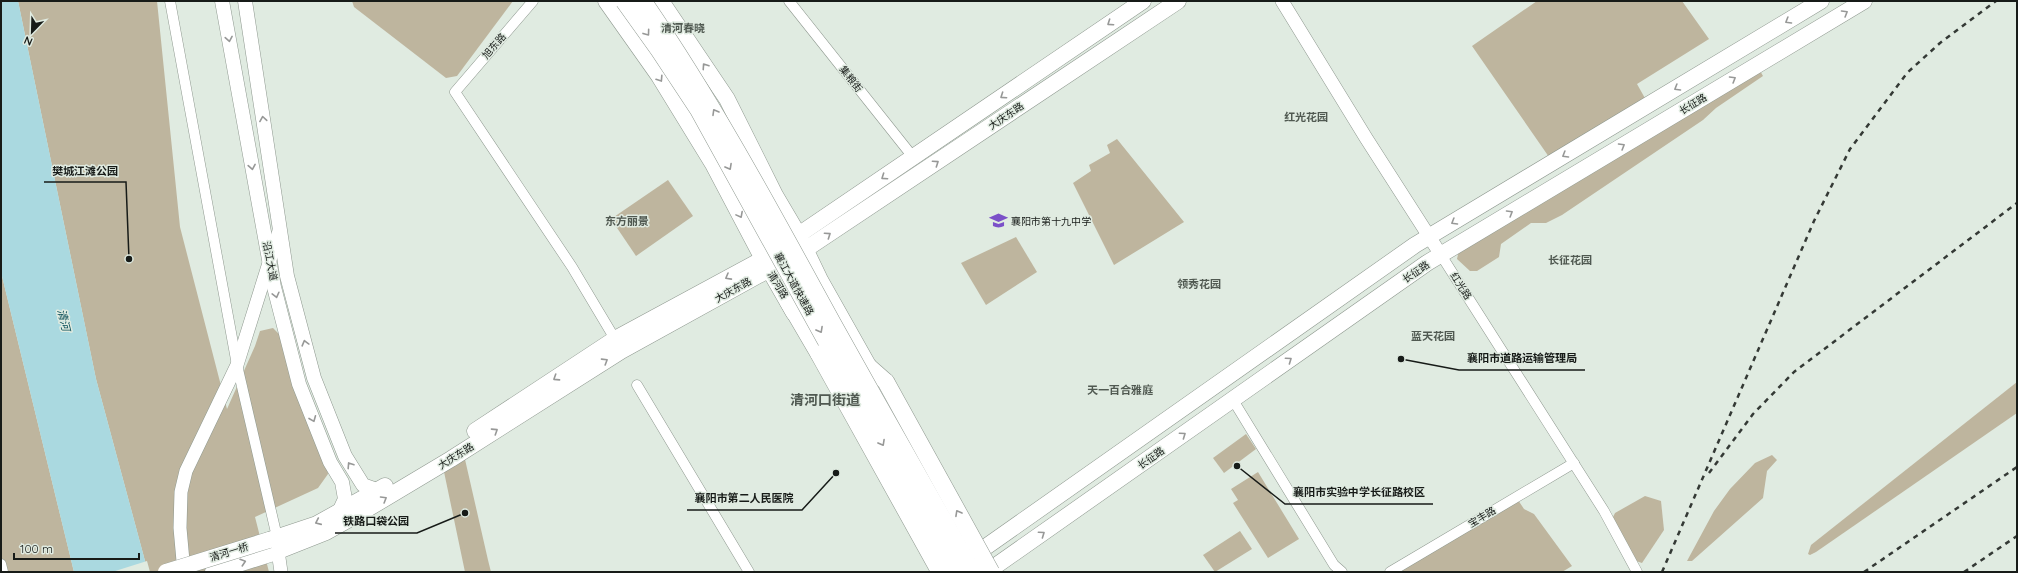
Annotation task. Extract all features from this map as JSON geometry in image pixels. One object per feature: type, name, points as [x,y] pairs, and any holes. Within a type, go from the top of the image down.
[{"type":"highway","name":"襄江大道快速路","points":[[624,1],[698,109],[926,522],[956,572]]},
{"type":"highway","name":"襄江大道快速路","points":[[643,1],[709,101],[751,173],[833,324],[972,565]]},
{"type":"highway","points":[[788,301],[940,572]]},
{"type":"highway","points":[[869,367],[886,382],[991,572]]},
{"type":"main road","name":"沿江大道","points":[[222,1],[270,262],[298,384],[330,462],[342,482],[345,499],[339,512]]},
{"type":"main road","name":"沿江大道","points":[[245,1],[287,276],[314,378],[345,456],[363,485],[377,490]]},
{"type":"main road","name":"清河路","points":[[606,1],[659,76],[713,164],[766,264],[788,301],[830,384],[945,572]]},
{"type":"main road","points":[[661,1],[727,99],[775,195],[798,234],[820,280],[869,367],[949,525],[972,565],[980,572]]},
{"type":"main road","name":"大庆东路","points":[[274,545],[326,532],[451,459],[621,351],[753,279],[766,264],[798,234],[1143,1]]},
{"type":"main road","name":"大庆东路","points":[[274,545],[339,512],[449,448],[616,339],[766,264],[806,250],[1178,1]]},
{"type":"main road","points":[[950,572],[972,565],[991,543],[1429,237],[1822,1]]},
{"type":"main road","name":"长征路","points":[[987,572],[1441,255],[1864,1]]},
{"type":"main road","points":[[694,134],[708,141],[723,139],[731,126],[733,112]]},
{"type":"main road","points":[[949,525],[964,537],[975,542],[991,543]]},
{"type":"main road","name":"清河一桥","points":[[166,572],[274,545]]},
{"type":"main road","name":"清河一桥","points":[[214,572],[274,545]]},
{"type":"main road","points":[[929,572],[930,546]]},
{"type":"main road","points":[[1009,572],[1011,564],[1020,550]]},
{"type":"street","points":[[170,1],[237,364],[274,545],[281,572]]},
{"type":"street","name":"旭东路","points":[[533,1],[455,92],[572,267],[616,339]]},
{"type":"street","name":"集粮街","points":[[789,1],[913,157]]},
{"type":"street","name":"红光路","points":[[1282,1],[1366,138],[1604,510],[1637,572]]},
{"type":"street","points":[[184,572],[180,528],[181,492],[186,471],[237,364],[279,231]]},
{"type":"street","points":[[637,385],[749,572]]},
{"type":"street","points":[[1232,400],[1336,570]]},
{"type":"street","name":"宝丰路","points":[[1390,572],[1574,463]]},
{"type":"street","points":[[1,564],[2,572]]},
{"type":"shaded area","points":[[18,1],[157,1],[180,227],[227,409],[255,346],[260,331],[273,328],[285,340],[326,457],[328,474],[318,488],[255,517],[269,572],[148,572],[96,379]]},
{"type":"shaded area","points":[[352,1],[513,1],[457,76],[446,78],[354,7]]},
{"type":"shaded area","points":[[1537,1],[1682,1],[1709,39],[1637,84],[1646,100],[1549,157],[1472,46]]},
{"type":"shaded area","points":[[1759,69],[1763,76],[1716,108],[1703,120],[1562,215],[1546,223],[1531,223],[1501,244],[1499,257],[1477,271],[1470,271],[1457,259],[1459,250]]},
{"type":"shaded area","points":[[1117,139],[1184,222],[1114,265],[1073,183],[1091,171],[1089,165],[1110,153],[1107,145]]},
{"type":"shaded area","points":[[668,180],[693,216],[636,256],[611,219]]},
{"type":"shaded area","points":[[1016,237],[1037,272],[986,305],[961,263]]},
{"type":"shaded area","points":[[1,272],[74,572],[1,572]]},
{"type":"shaded area","points":[[2017,382],[2017,413],[1816,552],[1810,555],[1808,554],[1811,545]]},
{"type":"shaded area","points":[[1246,434],[1256,449],[1224,473],[1213,458]]},
{"type":"shaded area","points":[[464,455],[491,572],[465,572],[443,467]]},
{"type":"shaded area","points":[[1772,455],[1777,460],[1767,471],[1763,498],[1692,561],[1687,561],[1714,511],[1730,489],[1755,463]]},
{"type":"shaded area","points":[[1258,472],[1299,539],[1268,558],[1233,503],[1238,500],[1231,489]]},
{"type":"shaded area","points":[[1645,496],[1661,501],[1664,530],[1642,563],[1636,561],[1612,519],[1615,513]]},
{"type":"shaded area","points":[[1516,497],[1524,509],[1534,514],[1572,566],[1562,572],[1398,572]]},
{"type":"shaded area","points":[[1240,531],[1252,549],[1215,572],[1203,555]]},
{"type":"water","name":"清河","points":[[1,1],[18,1],[96,379],[148,572],[74,572],[1,272]]},
{"type":"pier","points":[[147,561],[150,572],[112,572]]},
{"type":"railway","points":[[1662,572],[1814,221],[1850,149],[1907,73],[1940,43],[1996,1]]},
{"type":"railway","points":[[1709,473],[1753,414],[1794,372],[2017,203]]},
{"type":"railway","points":[[1864,572],[2017,467]]},
{"type":"railway","points":[[1964,572],[2017,536]]},
{"type":"place","name":"襄阳市第十九中学","points":[[998,221]]},
{"type":"place","name":"樊城江滩公园","points":[[129,259]]},
{"type":"place","name":"襄阳市道路运输管理局","points":[[1401,359]]},
{"type":"place","name":"襄阳市实验中学长征路校区","points":[[1237,466]]},
{"type":"place","name":"襄阳市第二人民医院","points":[[836,473]]},
{"type":"place","name":"铁路口袋公园","points":[[465,513]]},
{"type":"district","name":"清河春晓","points":[[683,28]]},
{"type":"district","name":"红光花园","points":[[1306,117]]},
{"type":"district","name":"东方丽景","points":[[627,221]]},
{"type":"district","name":"长征花园","points":[[1570,260]]},
{"type":"district","name":"领秀花园","points":[[1199,284]]},
{"type":"district","name":"蓝天花园","points":[[1433,336]]},
{"type":"district","name":"天一百合雅庭","points":[[1120,390]]},
{"type":"district","name":"清河口街道","points":[[825,400]]}]
